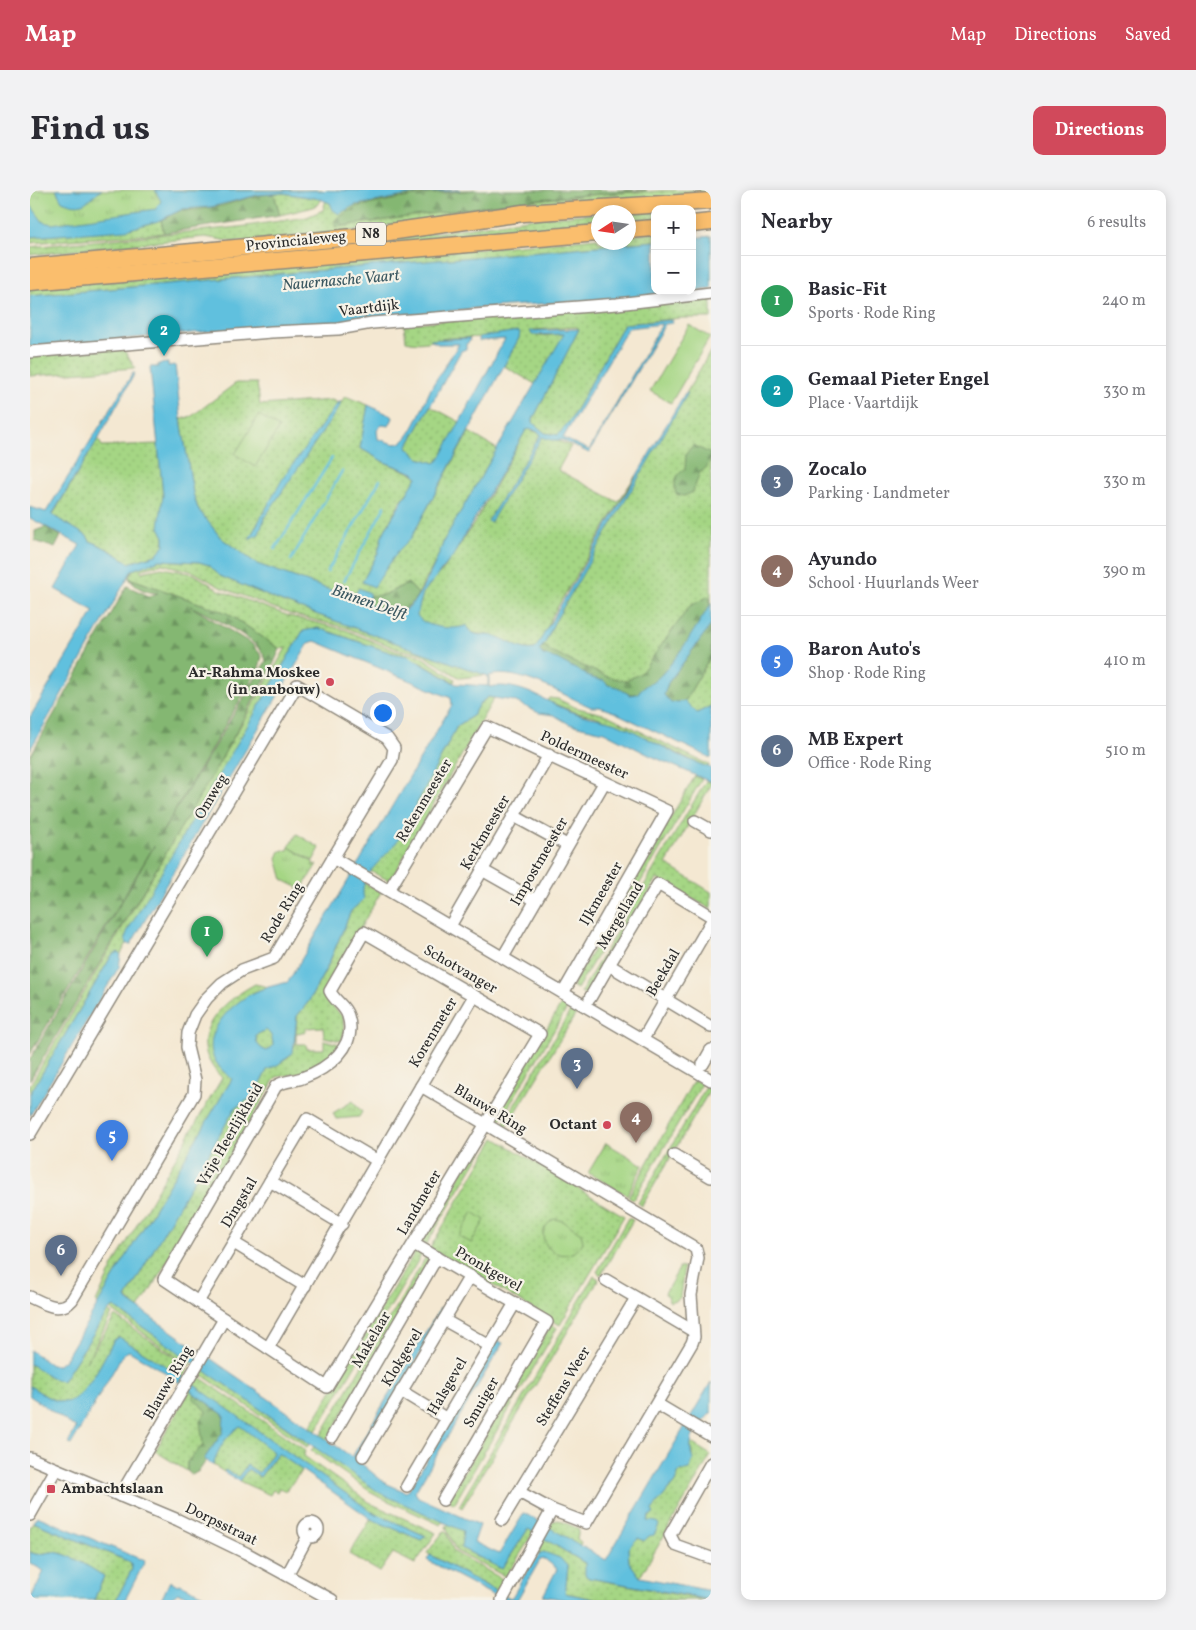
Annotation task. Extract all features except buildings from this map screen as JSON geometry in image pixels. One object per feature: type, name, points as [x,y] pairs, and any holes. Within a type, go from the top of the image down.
[{"type":"highway","name":"Provincialeweg","points":[[30,267],[354,237],[523,213],[711,201]]},
{"type":"highway","points":[[696,224],[711,222]]},
{"type":"highway","points":[[636,229],[651,228]]},
{"type":"highway","name":"Provincialeweg","points":[[30,282],[591,233]]},
{"type":"street","name":"Vaartdijk","points":[[30,352],[271,332],[338,329],[372,323],[617,304],[711,293]]},
{"type":"street","name":"Omweg","points":[[30,1134],[298,685],[387,738],[394,748],[392,760],[333,858]]},
{"type":"street","name":"Poldermeester","points":[[487,727],[604,783],[668,811]]},
{"type":"street","name":"Rekenmeester","points":[[389,890],[487,727]]},
{"type":"street","name":"Kerkmeester","points":[[450,926],[548,755]]},
{"type":"street","name":"Impostmeester","points":[[503,957],[604,783]]},
{"type":"street","name":"IJkmeester","points":[[563,993],[668,811]]},
{"type":"street","points":[[514,816],[567,845]]},
{"type":"street","points":[[695,820],[711,830]]},
{"type":"street","points":[[333,858],[711,1080]]},
{"type":"street","name":"Rode Ring","points":[[30,1297],[58,1308],[65,1306],[72,1300],[194,1094],[195,1080],[187,1047],[188,1033],[195,1015],[207,998],[222,984],[249,967],[274,958],[333,858]]},
{"type":"street","points":[[482,870],[535,900]]},
{"type":"street","name":"Mergelland","points":[[590,998],[658,884],[711,916]]},
{"type":"street","name":"Beekdal","points":[[643,1039],[711,922]]},
{"type":"street","name":"Schotvanger","points":[[364,932],[540,1034]]},
{"type":"street","name":"Vrije Heerlijkheid","points":[[198,1302],[164,1279],[276,1086],[304,1078],[320,1069],[336,1057],[347,1044],[351,1031],[347,1013],[330,991],[364,932]]},
{"type":"street","name":"Mergelland","points":[[609,965],[711,1027]]},
{"type":"street","name":"Korenmeter","points":[[421,1086],[474,996]]},
{"type":"street","name":"Landmeter","points":[[268,1348],[327,1387],[540,1034]]},
{"type":"street","points":[[703,1064],[711,1050]]},
{"type":"street","points":[[198,1302],[268,1348],[421,1086]]},
{"type":"street","name":"Blauwe Ring","points":[[421,1086],[696,1249],[698,1265],[692,1285],[690,1308],[693,1331],[692,1343],[586,1523],[549,1515]]},
{"type":"street","name":"Dingstal","points":[[198,1302],[307,1119],[378,1161]]},
{"type":"street","points":[[674,1155],[710,1173]]},
{"type":"street","points":[[270,1181],[342,1224]]},
{"type":"street","points":[[234,1242],[305,1286]]},
{"type":"street","name":"Pronkgevel","points":[[414,1244],[547,1322]]},
{"type":"street","name":"Makelaar","points":[[332,1437],[437,1257]]},
{"type":"street","name":"Klokgevel","points":[[363,1456],[470,1276]]},
{"type":"street","points":[[606,1280],[693,1331]]},
{"type":"street","name":"Steffens Weer","points":[[502,1520],[636,1298]]},
{"type":"street","name":"Halsgevel","points":[[407,1486],[515,1303]]},
{"type":"street","name":"Blauwe Ring","points":[[120,1496],[224,1319]]},
{"type":"street","points":[[444,1320],[490,1346]]},
{"type":"street","name":"Smuiger","points":[[443,1500],[547,1322]]},
{"type":"street","points":[[401,1391],[447,1419]]},
{"type":"street","points":[[657,1404],[707,1433]]},
{"type":"street","name":"Dorpsstraat","points":[[30,1458],[178,1520],[332,1600]]},
{"type":"street","points":[[711,1463],[670,1535],[675,1545],[711,1558]]},
{"type":"street","points":[[30,1515],[56,1469]]},
{"type":"street","points":[[502,1600],[549,1515],[520,1492]]},
{"type":"street","points":[[287,1575],[308,1536]]},
{"type":"green space","points":[[30,190],[322,190],[258,195],[222,206],[196,210],[180,209],[111,229],[30,236]]},
{"type":"green space","points":[[475,190],[414,196],[355,207],[337,227],[523,201],[664,191],[711,190],[711,195],[524,205],[339,233],[235,242],[205,237],[30,255],[30,247],[239,227],[307,217],[323,210],[326,200],[331,205],[355,205],[414,194]]},
{"type":"green space","points":[[475,190],[647,190],[538,199],[335,227],[335,220],[355,207],[414,196]]},
{"type":"green space","points":[[283,193],[320,199],[319,204],[280,215],[274,194]]},
{"type":"green space","points":[[274,194],[280,215],[164,233],[161,220],[183,209],[211,207],[258,195]]},
{"type":"green space","points":[[651,209],[651,222],[636,223],[636,210]]},
{"type":"green space","points":[[591,214],[591,228],[286,254],[286,249],[418,235],[534,218]]},
{"type":"green space","points":[[161,220],[164,233],[30,243],[30,237],[117,230]]},
{"type":"green space","points":[[651,233],[651,241],[636,243],[636,234]]},
{"type":"green space","points":[[591,239],[591,247],[30,296],[30,287],[243,272],[271,267]]},
{"type":"green space","points":[[711,297],[711,318],[681,318],[624,324],[571,419],[558,435],[545,433],[533,423],[533,419],[579,329],[576,327],[534,330],[538,336],[565,334],[535,384],[504,366],[519,338],[515,331],[507,334],[449,338],[418,343],[406,341],[404,324]]},
{"type":"green space","points":[[689,325],[710,337],[671,403],[650,391]]},
{"type":"green space","points":[[123,348],[135,368],[30,376],[30,356]]},
{"type":"green space","points":[[711,350],[711,604],[637,694],[630,695],[539,650],[545,643],[554,623]]},
{"type":"green space","points":[[236,383],[257,383],[260,405],[332,400],[340,404],[345,396],[368,405],[360,448],[384,462],[416,475],[416,481],[400,502],[382,536],[378,553],[362,582],[373,586],[398,551],[411,538],[469,432],[497,449],[444,540],[439,555],[418,594],[408,583],[384,595],[369,596],[370,593],[354,596],[348,600],[336,592],[257,564],[221,538],[198,509],[193,493],[181,419],[192,416]]},
{"type":"green space","points":[[430,406],[460,422],[439,460],[435,463],[419,458],[407,447]]},
{"type":"green space","points":[[259,415],[279,428],[255,467],[235,454]]},
{"type":"green space","points":[[529,429],[571,446],[558,470],[618,502],[636,475],[551,618],[544,637],[535,649],[524,649],[490,635],[470,632],[467,626],[447,629],[432,626],[420,620],[416,615],[423,593],[434,577],[443,570],[475,522],[526,430]]},
{"type":"green space","points":[[98,439],[102,446],[158,444],[163,495],[160,527],[164,537],[164,545],[156,555],[129,563],[90,541],[87,536],[52,516]]},
{"type":"green space","points":[[693,445],[711,454],[710,459],[706,467],[700,472],[693,492],[684,496],[676,494],[676,479],[679,473],[685,469],[686,454]]},
{"type":"green space","points":[[45,527],[61,536],[55,548],[35,541],[35,531]]},
{"type":"green space","points":[[160,560],[199,562],[209,565],[220,576],[280,601],[486,675],[460,678],[420,653],[397,649],[347,628],[290,614],[220,587],[194,572],[162,564],[140,570],[141,572],[162,568],[194,574],[219,590],[289,616],[346,630],[396,651],[419,655],[455,679],[454,682],[408,656],[392,653],[318,628],[303,631],[125,938],[127,943],[121,954],[112,955],[30,1094],[30,1085],[286,648],[280,649],[227,613],[129,578],[132,570]]},
{"type":"green space","points":[[129,578],[227,613],[280,649],[213,774],[30,1080],[30,1059],[154,846],[30,1054],[30,756],[127,586],[149,596],[158,593],[142,589],[131,582]],"holes":[[[190,606],[234,629],[255,645],[263,653],[266,661],[160,836],[259,668],[262,656],[252,644]]]},
{"type":"green space","points":[[408,583],[418,594],[414,601],[403,610],[390,613],[383,612],[370,605],[369,596],[384,595]]},
{"type":"green space","points":[[709,596],[711,605],[682,650],[658,678],[637,694],[629,694],[608,685],[604,681],[592,678],[539,652],[540,648],[545,646],[553,653],[606,676],[625,681],[641,673],[690,606]]},
{"type":"green space","points":[[711,625],[711,656],[685,701],[671,703],[664,695],[668,683]]},
{"type":"green space","points":[[711,656],[711,706],[697,713],[685,701]]},
{"type":"green space","points":[[488,697],[494,698],[390,881],[370,871],[399,838],[457,726],[474,715],[476,707]]},
{"type":"green space","points":[[549,698],[558,699],[574,707],[607,715],[709,765],[708,767],[704,766],[621,726],[594,716],[577,713],[547,701]]},
{"type":"green space","points":[[695,776],[702,779],[577,989],[572,986]]},
{"type":"green space","points":[[706,781],[711,782],[711,785],[666,864],[711,892],[711,909],[657,879],[588,996],[581,992]]},
{"type":"green space","points":[[297,834],[320,848],[313,861],[289,847]]},
{"type":"green space","points":[[289,847],[314,863],[312,866],[317,864],[298,895],[296,894],[299,888],[283,880],[277,858],[280,851],[288,850]]},
{"type":"green space","points":[[364,883],[381,892],[322,995],[343,1017],[344,1032],[341,1041],[324,1037],[323,1027],[306,1028],[306,1032],[296,1033],[296,1044],[306,1044],[307,1049],[324,1049],[324,1040],[339,1044],[334,1052],[320,1064],[303,1072],[276,1077],[139,1309],[126,1298],[235,1108],[254,1096],[267,1070],[288,1057],[295,1045],[297,1016],[309,1001],[328,966],[351,911],[363,899],[362,886]]},
{"type":"green space","points":[[255,984],[269,987],[254,992],[223,1071],[232,1079],[98,1304],[96,1302],[113,1266],[222,1078],[211,1064],[205,1050],[205,1037],[210,1024],[228,1002]]},
{"type":"green space","points":[[562,1003],[568,1007],[499,1123],[493,1119]]},
{"type":"green space","points":[[572,1008],[577,1012],[507,1127],[503,1124]]},
{"type":"green space","points":[[266,1029],[273,1043],[273,1046],[267,1051],[258,1045],[256,1035]]},
{"type":"green space","points":[[694,1080],[702,1084],[633,1200],[628,1197]]},
{"type":"green space","points":[[706,1087],[710,1090],[642,1206],[638,1203]]},
{"type":"green space","points":[[353,1101],[362,1112],[359,1117],[336,1119],[333,1113]]},
{"type":"green space","points":[[485,1133],[491,1137],[426,1245],[420,1242]]},
{"type":"green space","points":[[495,1138],[624,1216],[560,1325],[430,1248]]},
{"type":"green space","points":[[606,1143],[643,1165],[627,1195],[588,1173]]},
{"type":"green space","points":[[473,1212],[485,1220],[471,1243],[459,1236]]},
{"type":"green space","points":[[628,1218],[633,1220],[601,1275],[597,1272]]},
{"type":"green space","points":[[554,1219],[563,1221],[581,1233],[583,1242],[575,1251],[558,1254],[545,1243],[543,1235],[546,1226]]},
{"type":"green space","points":[[416,1250],[422,1254],[316,1431],[310,1427]]},
{"type":"green space","points":[[427,1255],[433,1259],[327,1440],[321,1435]]},
{"type":"green space","points":[[680,1267],[684,1267],[680,1298],[670,1302],[665,1293]]},
{"type":"green space","points":[[594,1276],[599,1279],[462,1508],[459,1506]]},
{"type":"green space","points":[[114,1307],[192,1361],[189,1366],[110,1309]]},
{"type":"green space","points":[[108,1311],[112,1314],[86,1362],[115,1316],[180,1361],[188,1369],[183,1377],[119,1337],[114,1340],[94,1377],[80,1394],[72,1400],[60,1402],[30,1386],[30,1364],[56,1380],[63,1381]]},
{"type":"green space","points":[[551,1325],[557,1328],[454,1504],[448,1500]]},
{"type":"green space","points":[[202,1368],[309,1444],[307,1447],[199,1373]]},
{"type":"green space","points":[[198,1376],[305,1450],[304,1456],[372,1504],[436,1533],[415,1564],[393,1553],[380,1572],[349,1554],[371,1519],[421,1540],[426,1536],[372,1512],[192,1384]]},
{"type":"green space","points":[[190,1390],[195,1394],[194,1398],[207,1411],[202,1433],[203,1445],[187,1462],[187,1471],[155,1451]]},
{"type":"green space","points":[[195,1394],[224,1415],[223,1432],[204,1459],[206,1461],[199,1471],[192,1475],[187,1471],[187,1462],[203,1445],[200,1421],[207,1411],[193,1398]]},
{"type":"green space","points":[[240,1426],[271,1448],[273,1453],[259,1473],[247,1465],[238,1478],[213,1465],[222,1444]]},
{"type":"green space","points":[[690,1442],[711,1455],[640,1577],[629,1562],[628,1548],[638,1538],[644,1541],[652,1523],[648,1521],[652,1510],[675,1482],[679,1472],[689,1470],[692,1456]]},
{"type":"green space","points":[[314,1447],[393,1498],[443,1521],[441,1525],[375,1495],[311,1450]]},
{"type":"green space","points":[[279,1454],[302,1470],[286,1491],[279,1488],[277,1492],[273,1490],[270,1495],[239,1481],[248,1469],[260,1477],[276,1455]]},
{"type":"green space","points":[[559,1520],[579,1529],[577,1539],[581,1542],[580,1546],[549,1528],[553,1521]]},
{"type":"green space","points":[[33,1522],[130,1562],[132,1569],[116,1600],[94,1600],[104,1576],[79,1561],[59,1553],[36,1554],[30,1552],[30,1527]]},
{"type":"green space","points":[[448,1524],[464,1531],[461,1548],[502,1569],[528,1529],[534,1532],[506,1577],[456,1551],[446,1527]]},
{"type":"green space","points":[[444,1531],[447,1533],[454,1552],[504,1580],[498,1592],[427,1553]]},
{"type":"green space","points":[[543,1538],[585,1563],[589,1578],[706,1600],[599,1600],[565,1593],[568,1566],[544,1552],[538,1555]]},
{"type":"water","points":[[56,190],[102,190],[85,203],[76,205],[62,201]]},
{"type":"water","points":[[155,190],[460,190],[414,194],[355,205],[339,214],[333,210],[330,203],[320,199],[283,193],[258,195],[211,207],[183,209],[158,221],[126,230],[30,237],[30,204],[43,222],[52,224],[156,209],[161,201]]},
{"type":"water","points":[[711,236],[711,289],[696,291],[696,238]]},
{"type":"water","name":"Nauernasche Vaart","points":[[651,241],[651,295],[660,295],[477,308],[322,325],[283,325],[30,347],[30,296],[591,247],[591,250],[636,250],[636,243]]},
{"type":"water","name":"Binnen Delft","points":[[672,320],[673,323],[665,324],[589,453],[562,440],[551,440],[542,437],[490,523],[488,521],[541,434],[532,429],[526,430],[453,556],[423,593],[417,615],[426,623],[448,628],[467,625],[471,632],[494,636],[524,649],[535,649],[685,393],[688,393],[554,623],[545,643],[539,650],[543,655],[557,659],[592,678],[604,681],[608,685],[617,687],[630,695],[637,694],[643,687],[658,678],[668,667],[711,604],[711,625],[668,683],[664,695],[671,703],[685,701],[697,713],[711,706],[711,758],[614,712],[600,707],[591,707],[527,679],[500,674],[489,676],[489,687],[511,687],[522,690],[572,712],[621,725],[676,754],[711,768],[711,782],[649,755],[604,732],[569,724],[554,715],[539,713],[514,701],[488,697],[483,700],[477,707],[474,715],[457,726],[399,838],[365,881],[364,899],[351,911],[328,965],[309,1001],[297,1016],[293,1052],[279,1064],[267,1070],[254,1096],[235,1108],[126,1298],[352,1457],[440,1308],[445,1310],[358,1461],[385,1483],[406,1492],[409,1490],[497,1341],[503,1343],[415,1492],[418,1497],[480,1525],[474,1542],[499,1554],[524,1513],[606,1560],[711,1382],[711,1413],[694,1434],[691,1446],[693,1460],[689,1470],[679,1472],[675,1482],[652,1510],[654,1514],[649,1516],[648,1521],[657,1522],[659,1525],[654,1535],[649,1536],[644,1541],[638,1538],[628,1548],[629,1562],[640,1577],[711,1591],[711,1600],[589,1578],[585,1575],[585,1563],[528,1529],[502,1569],[461,1548],[463,1531],[380,1493],[114,1307],[108,1311],[63,1381],[56,1380],[30,1364],[30,1350],[51,1365],[58,1365],[64,1361],[232,1079],[218,1065],[212,1052],[212,1041],[220,1021],[236,1004],[246,997],[263,989],[288,982],[452,705],[451,698],[315,641],[309,643],[131,944],[127,944],[125,938],[128,930],[303,631],[318,628],[392,653],[408,656],[456,684],[488,686],[488,676],[280,601],[220,576],[209,565],[199,562],[160,560],[132,570],[30,750],[30,717],[94,611],[55,589],[80,545],[30,518],[30,507],[46,512],[133,373],[135,373],[52,515],[87,536],[90,541],[129,563],[156,555],[164,545],[164,537],[159,527],[163,495],[150,367],[158,367],[158,364],[168,363],[168,366],[175,365],[181,419],[193,493],[198,509],[221,538],[257,564],[336,592],[348,600],[354,596],[359,588],[370,593],[368,600],[372,607],[392,612],[403,611],[415,600],[421,590],[433,568],[444,540],[564,334],[532,335],[530,331],[579,329],[533,419],[533,423],[545,433],[558,435],[571,419],[624,324]],"holes":[[[662,324],[589,450],[563,438],[628,328]],[[266,1030],[271,1036],[273,1043],[273,1046],[267,1051],[258,1045],[256,1038],[256,1035]]]},
{"type":"water","points":[[520,332],[519,338],[411,538],[398,551],[374,587],[362,582],[378,553],[382,536],[417,477],[414,473],[384,462],[360,448],[368,405],[393,418],[389,426],[382,425],[377,430],[378,439],[400,443],[410,433],[434,383],[459,344],[438,344],[430,340],[469,338],[470,341],[466,344],[466,349],[461,351],[407,447],[419,458],[435,463],[439,460],[505,339],[479,341],[479,337]]},
{"type":"water","points":[[340,400],[340,406],[265,517],[259,534],[249,539],[283,478]]},
{"type":"water","points":[[118,952],[121,955],[119,967],[30,1116],[30,1094],[112,955]]},
{"type":"water","points":[[119,1337],[183,1377],[372,1512],[426,1536],[421,1540],[371,1519],[279,1454],[276,1455],[260,1477],[248,1469],[239,1481],[224,1472],[225,1470],[238,1477],[247,1465],[259,1473],[273,1453],[240,1426],[230,1434],[223,1444],[213,1465],[204,1459],[223,1432],[224,1415],[166,1373],[129,1351],[123,1354],[71,1445],[68,1444],[76,1428],[30,1396],[30,1386],[60,1402],[72,1400],[87,1386],[114,1340]]},
{"type":"water","points":[[37,1516],[145,1561],[125,1600],[116,1600],[132,1569],[130,1562],[33,1522]]},
{"type":"water","points":[[30,1552],[39,1554],[53,1552],[66,1555],[80,1561],[104,1576],[94,1600],[30,1600],[44,1571],[30,1563]]},
{"type":"water","points":[[544,1552],[560,1558],[568,1567],[565,1593],[598,1600],[567,1600],[543,1596],[557,1569],[545,1559],[540,1560],[517,1600],[502,1600],[427,1560],[430,1555],[509,1598],[512,1597],[535,1559]]},
{"type":"water","points":[[170,1581],[214,1600],[201,1600],[178,1593],[169,1600],[161,1600]]},
{"type":"waterway","points":[[275,549],[332,458]]},
{"type":"waterway","points":[[291,560],[342,471]]},
{"type":"waterway","points":[[327,572],[380,480]]},
{"type":"waterway","name":"Binnen Delft","points":[[344,581],[385,506]]},
{"type":"place","name":"Gemaal Pieter Engel","points":[[164,356]]},
{"type":"place","name":"Ar-Rahma Moskee (in aanbouw)","points":[[330,682]]},
{"type":"place","name":"Basic-Fit","points":[[207,957]]},
{"type":"place","name":"Zocalo","points":[[577,1089]]},
{"type":"place","name":"Octant","points":[[607,1125]]},
{"type":"place","name":"Ayundo","points":[[636,1143]]},
{"type":"place","name":"Baron Auto's","points":[[112,1161]]},
{"type":"place","name":"MB Expert","points":[[61,1276]]},
{"type":"place","name":"Ambachtslaan","points":[[51,1489]]}]
